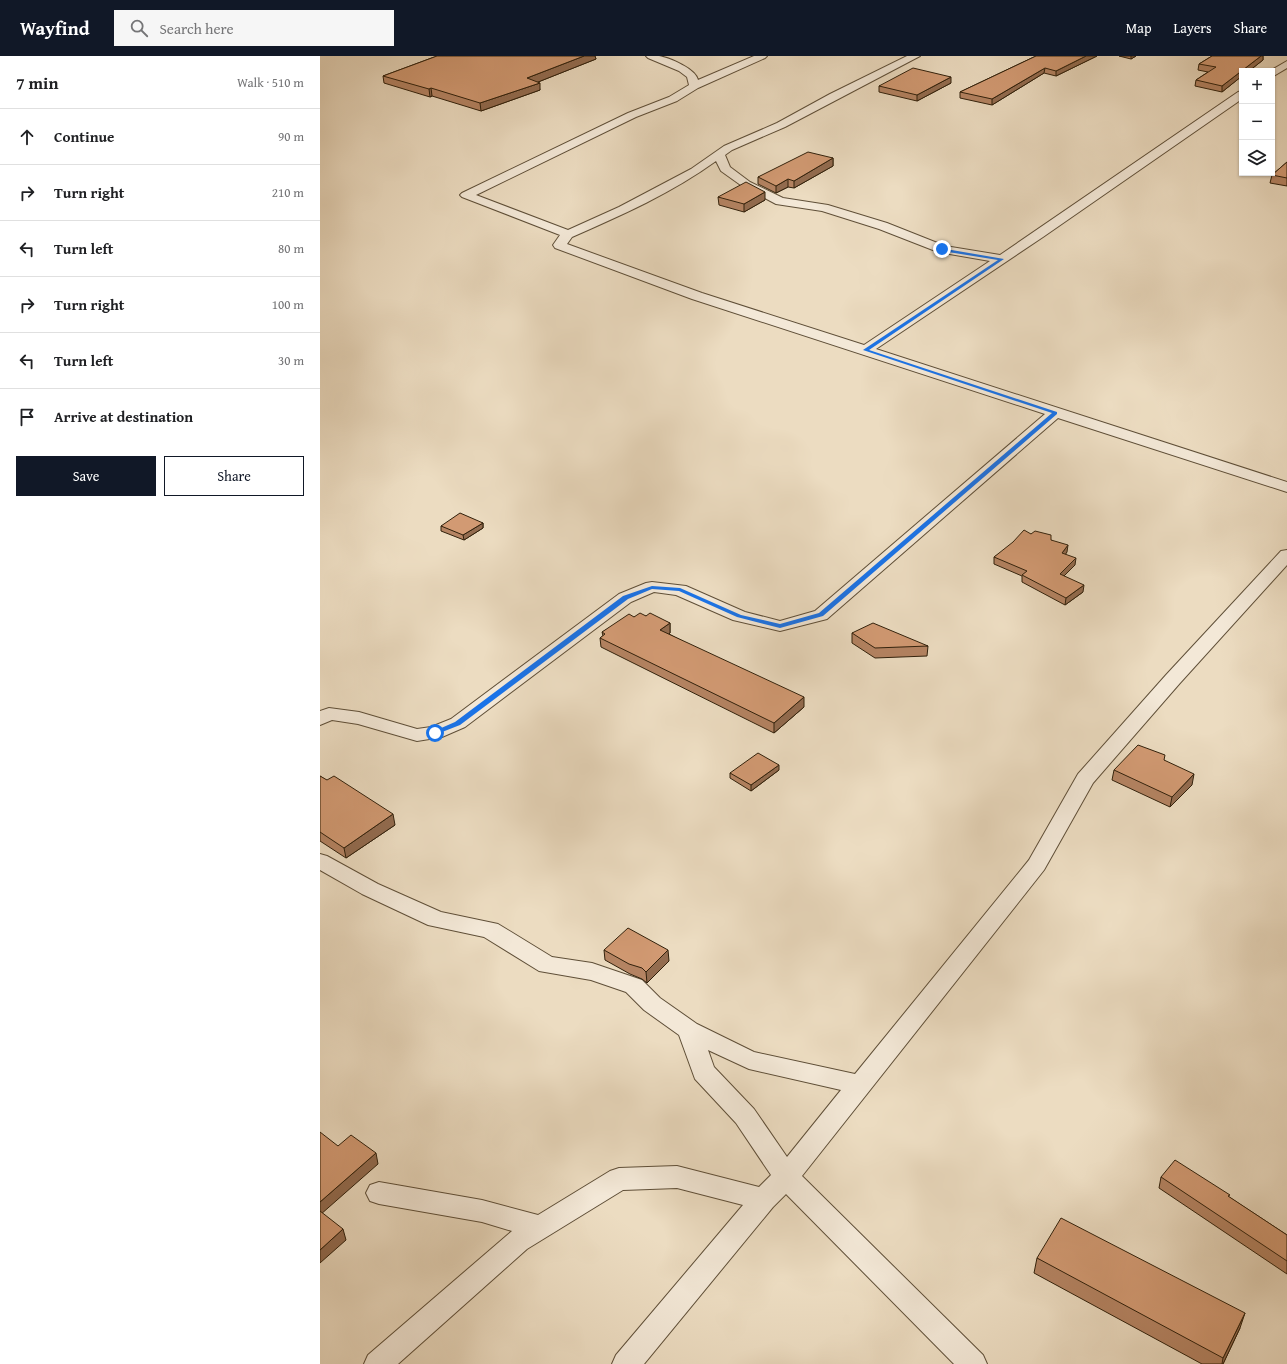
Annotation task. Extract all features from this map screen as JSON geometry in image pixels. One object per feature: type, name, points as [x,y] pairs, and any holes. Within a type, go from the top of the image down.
[{"type":"street","points":[[651,56],[683,69],[692,76],[694,86]]},
{"type":"street","points":[[568,234],[466,195],[632,115],[673,99],[694,86],[762,56]]},
{"type":"street","points":[[915,56],[781,124],[728,148],[695,171],[623,210],[568,234],[559,245],[697,296],[1287,487]]},
{"type":"street","points":[[1275,72],[1287,64]]},
{"type":"street","points":[[866,350],[1002,259],[1239,96]]},
{"type":"street","points":[[719,155],[724,169],[746,184],[780,201],[824,208],[883,226],[942,249],[1002,259]]},
{"type":"street","points":[[320,719],[329,714],[359,718],[417,735],[435,733],[458,723],[625,598],[652,587],[680,590],[739,616],[780,626],[821,615],[1055,413]]},
{"type":"street","points":[[626,1364],[764,1199],[786,1177],[1037,865],[1085,779],[1173,679],[1287,555]]},
{"type":"street","points":[[320,861],[370,889],[436,919],[490,930],[548,965],[592,972],[634,986],[652,1004],[689,1030],[749,1060],[860,1085]]},
{"type":"street","points":[[689,1030],[704,1072],[745,1116],[786,1177],[973,1364]]},
{"type":"street","points":[[378,1364],[518,1241],[619,1179],[677,1177],[764,1199]]},
{"type":"street","points":[[378,1193],[482,1211],[540,1227]]},
{"type":"building","points":[[437,56],[584,56],[527,78],[540,83],[480,103],[431,88],[429,89],[383,76]]},
{"type":"building","points":[[1036,56],[1086,56],[1056,71],[1045,68],[992,99],[960,92]]},
{"type":"building","points":[[1212,56],[1261,56],[1245,68],[1239,68],[1239,73],[1222,86],[1196,80],[1216,67],[1199,64]]},
{"type":"building","points":[[913,68],[951,77],[917,95],[879,86]]},
{"type":"building","points":[[808,152],[833,158],[794,181],[788,179],[776,186],[758,177]]},
{"type":"building","points":[[1287,162],[1287,178],[1275,176],[1275,172]]},
{"type":"building","points":[[746,182],[765,192],[744,204],[718,197]]},
{"type":"building","points":[[460,513],[483,523],[463,535],[441,526]]},
{"type":"building","points":[[1024,530],[1031,534],[1035,531],[1051,535],[1051,540],[1068,545],[1062,553],[1076,558],[1060,574],[1084,585],[1066,598],[1022,575],[1027,571],[994,557],[1013,542]]},
{"type":"building","points":[[640,613],[646,616],[650,613],[670,623],[660,630],[804,697],[774,723],[600,638],[605,634],[602,632],[629,614],[634,617]]},
{"type":"building","points":[[873,623],[928,646],[875,648],[852,633]]},
{"type":"building","points":[[1138,745],[1165,755],[1164,760],[1194,774],[1172,797],[1114,770]]},
{"type":"building","points":[[758,753],[779,765],[751,785],[730,773]]},
{"type":"building","points":[[320,776],[327,780],[334,776],[393,814],[344,848],[320,832]]},
{"type":"building","points":[[628,928],[668,950],[646,972],[642,968],[629,964],[604,950]]},
{"type":"building","points":[[320,1132],[338,1146],[351,1135],[376,1153],[320,1202]]},
{"type":"building","points":[[1175,1160],[1230,1195],[1228,1196],[1287,1235],[1287,1261],[1161,1177]]},
{"type":"building","points":[[320,1211],[343,1229],[320,1250]]},
{"type":"building","points":[[1061,1218],[1245,1313],[1223,1358],[1037,1258]]},
{"type":"route","points":[[435,733],[458,723],[625,598],[652,587],[680,590],[739,616],[780,626],[821,615],[1055,413],[866,350],[1002,259],[942,249]]}]
